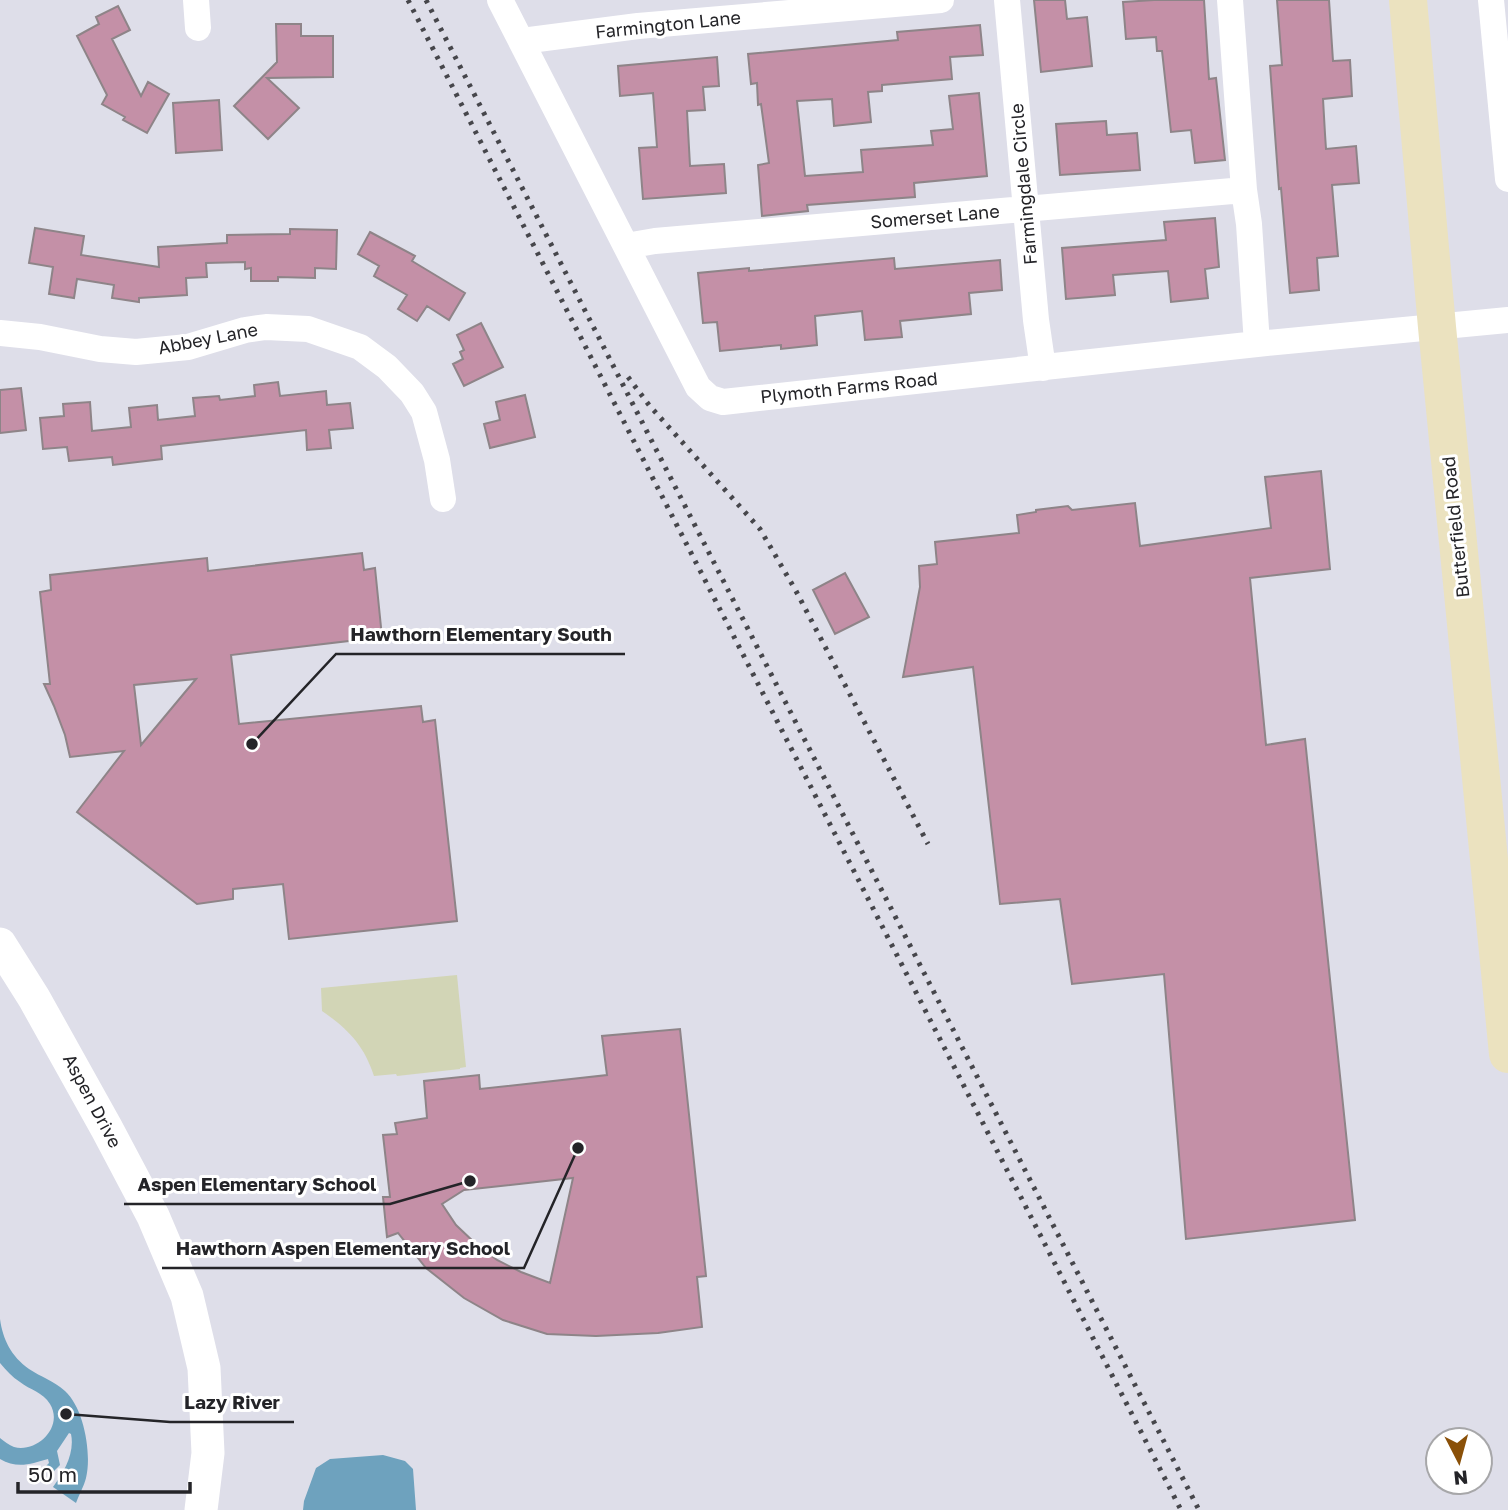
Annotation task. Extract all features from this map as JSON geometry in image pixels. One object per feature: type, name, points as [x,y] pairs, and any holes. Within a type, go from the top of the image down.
[{"type":"main road","name":"Butterfield Road","points":[[1408,0],[1508,1053]]},
{"type":"street","points":[[196,0],[198,28]]},
{"type":"street","name":"Plymoth Farms Road","points":[[500,0],[698,387],[710,398],[723,402],[1257,344],[1508,320]]},
{"type":"street","name":"Farmington Lane","points":[[522,41],[638,26],[940,0]]},
{"type":"street","name":"Farmingdale Circle","points":[[1007,0],[1036,320],[1043,368]]},
{"type":"street","points":[[1230,0],[1257,344]]},
{"type":"street","points":[[1491,0],[1508,179]]},
{"type":"street","name":"Somerset Lane","points":[[626,246],[1244,190]]},
{"type":"street","name":"Abbey Lane","points":[[0,332],[100,349],[136,352],[188,347],[266,327],[308,329],[360,347],[387,367],[412,393],[424,412],[437,460],[443,499]]},
{"type":"street","name":"Aspen Drive","points":[[0,944],[91,1098],[153,1216],[187,1296],[204,1368],[208,1453],[201,1510]]},
{"type":"green space","points":[[457,975],[466,1067],[460,1069],[374,1076],[354,1039],[322,1011],[321,988]]},
{"type":"water","points":[[0,1319],[3,1334],[17,1359],[65,1391],[82,1420],[88,1468],[76,1503],[53,1487],[65,1469],[70,1455],[71,1434],[69,1433],[57,1451],[60,1465],[50,1475],[44,1468],[49,1463],[48,1459],[18,1465],[0,1459],[0,1438],[14,1447],[31,1446],[46,1436],[54,1421],[47,1400],[14,1378],[0,1363]]},
{"type":"water","points":[[383,1455],[405,1461],[413,1469],[416,1510],[303,1510],[316,1468],[330,1459]]},
{"type":"building","points":[[1034,0],[1065,0],[1067,19],[1087,17],[1092,66],[1041,72]]},
{"type":"building","points":[[1204,0],[1209,79],[1216,78],[1225,160],[1195,163],[1191,130],[1171,132],[1162,51],[1157,51],[1156,37],[1126,39],[1123,2]]},
{"type":"building","points":[[1277,0],[1329,0],[1333,61],[1350,60],[1352,96],[1323,99],[1326,149],[1356,146],[1359,183],[1332,185],[1338,256],[1317,258],[1319,290],[1290,293],[1270,66],[1282,65]]},
{"type":"building","points":[[118,6],[130,30],[112,39],[141,96],[148,82],[169,94],[147,133],[102,104],[107,95],[77,36],[99,24],[96,17]]},
{"type":"building","points":[[276,24],[301,24],[301,36],[333,36],[333,77],[267,78],[299,108],[268,139],[234,106],[277,62]]},
{"type":"building","points":[[980,25],[983,55],[950,57],[952,79],[882,85],[882,91],[868,92],[871,122],[834,126],[832,99],[797,101],[805,176],[863,172],[861,150],[933,145],[931,131],[953,129],[949,96],[979,93],[987,176],[914,183],[915,197],[807,205],[808,211],[762,216],[758,165],[769,163],[761,104],[758,105],[757,83],[751,84],[748,54],[898,40],[897,32]]},
{"type":"building","points":[[717,57],[719,86],[703,87],[705,110],[687,111],[690,166],[724,164],[726,193],[643,199],[639,148],[657,147],[653,93],[620,96],[618,66]]},
{"type":"building","points":[[219,100],[222,150],[176,153],[173,103]]},
{"type":"building","points":[[1106,121],[1107,135],[1137,133],[1140,170],[1060,175],[1056,124]]},
{"type":"building","points":[[1215,218],[1219,267],[1205,269],[1208,298],[1171,302],[1168,271],[1113,275],[1115,295],[1066,299],[1062,248],[1166,240],[1164,222]]},
{"type":"building","points":[[35,228],[84,236],[81,255],[159,267],[158,247],[227,243],[227,235],[290,234],[290,229],[337,230],[336,269],[315,268],[315,278],[278,277],[278,281],[251,281],[251,268],[245,269],[245,262],[206,263],[207,277],[186,278],[187,295],[139,298],[139,302],[112,298],[114,285],[77,279],[74,298],[49,294],[53,267],[29,263]]},
{"type":"building","points":[[370,232],[415,256],[412,261],[465,293],[449,320],[427,306],[417,321],[398,309],[407,295],[374,276],[379,266],[358,254]]},
{"type":"building","points":[[894,258],[895,269],[1000,260],[1002,290],[969,293],[971,314],[900,321],[902,337],[865,340],[862,311],[815,316],[817,345],[781,349],[781,345],[720,351],[717,322],[703,323],[698,273]]},
{"type":"building","points":[[481,323],[503,367],[464,386],[453,364],[463,359],[460,352],[464,350],[457,335]]},
{"type":"building","points":[[278,382],[280,396],[326,391],[327,405],[350,403],[353,428],[329,430],[331,448],[307,450],[306,430],[161,446],[162,459],[113,465],[112,457],[69,461],[67,447],[43,449],[40,418],[64,416],[63,404],[90,402],[92,431],[131,427],[129,408],[157,405],[158,420],[195,416],[193,398],[219,396],[220,400],[255,396],[254,385]]},
{"type":"building","points":[[21,388],[26,430],[0,433],[0,390]]},
{"type":"building","points":[[525,395],[535,437],[490,448],[484,424],[500,420],[496,402]]},
{"type":"building","points":[[1321,471],[1330,569],[1250,578],[1266,745],[1305,739],[1355,1220],[1186,1239],[1164,974],[1072,984],[1060,899],[1000,904],[973,667],[903,677],[920,587],[919,566],[937,564],[935,542],[1019,533],[1017,515],[1068,506],[1072,510],[1135,503],[1140,546],[1271,528],[1265,477]]},
{"type":"building","points":[[362,553],[364,570],[375,568],[382,637],[231,655],[239,724],[421,706],[423,722],[435,720],[457,921],[289,939],[283,884],[233,889],[233,899],[197,904],[77,812],[124,751],[70,757],[65,735],[44,684],[50,684],[40,592],[51,590],[50,575],[207,558],[208,571]],"holes":[[[196,679],[141,745],[134,685]]]},
{"type":"building","points":[[845,573],[869,617],[835,634],[813,590]]},
{"type":"building","points":[[680,1029],[706,1276],[697,1277],[702,1327],[658,1333],[596,1336],[547,1334],[503,1320],[464,1298],[426,1268],[398,1233],[387,1237],[383,1197],[390,1197],[383,1135],[397,1134],[395,1123],[427,1118],[424,1081],[479,1075],[480,1089],[607,1075],[602,1036]],"holes":[[[573,1178],[550,1283],[497,1260],[456,1225],[442,1204],[464,1190]]]},
{"type":"railway","points":[[408,0],[1181,1510]]},
{"type":"railway","points":[[426,0],[1199,1510]]},
{"type":"railway","points":[[628,377],[649,405],[760,529],[796,591],[928,844]]},
{"type":"place","name":"Hawthorn Elementary South","points":[[252,744]]},
{"type":"place","name":"Hawthorn Aspen Elementary School","points":[[578,1148]]},
{"type":"place","name":"Aspen Elementary School","points":[[470,1181]]},
{"type":"place","name":"Lazy River","points":[[66,1414]]}]
